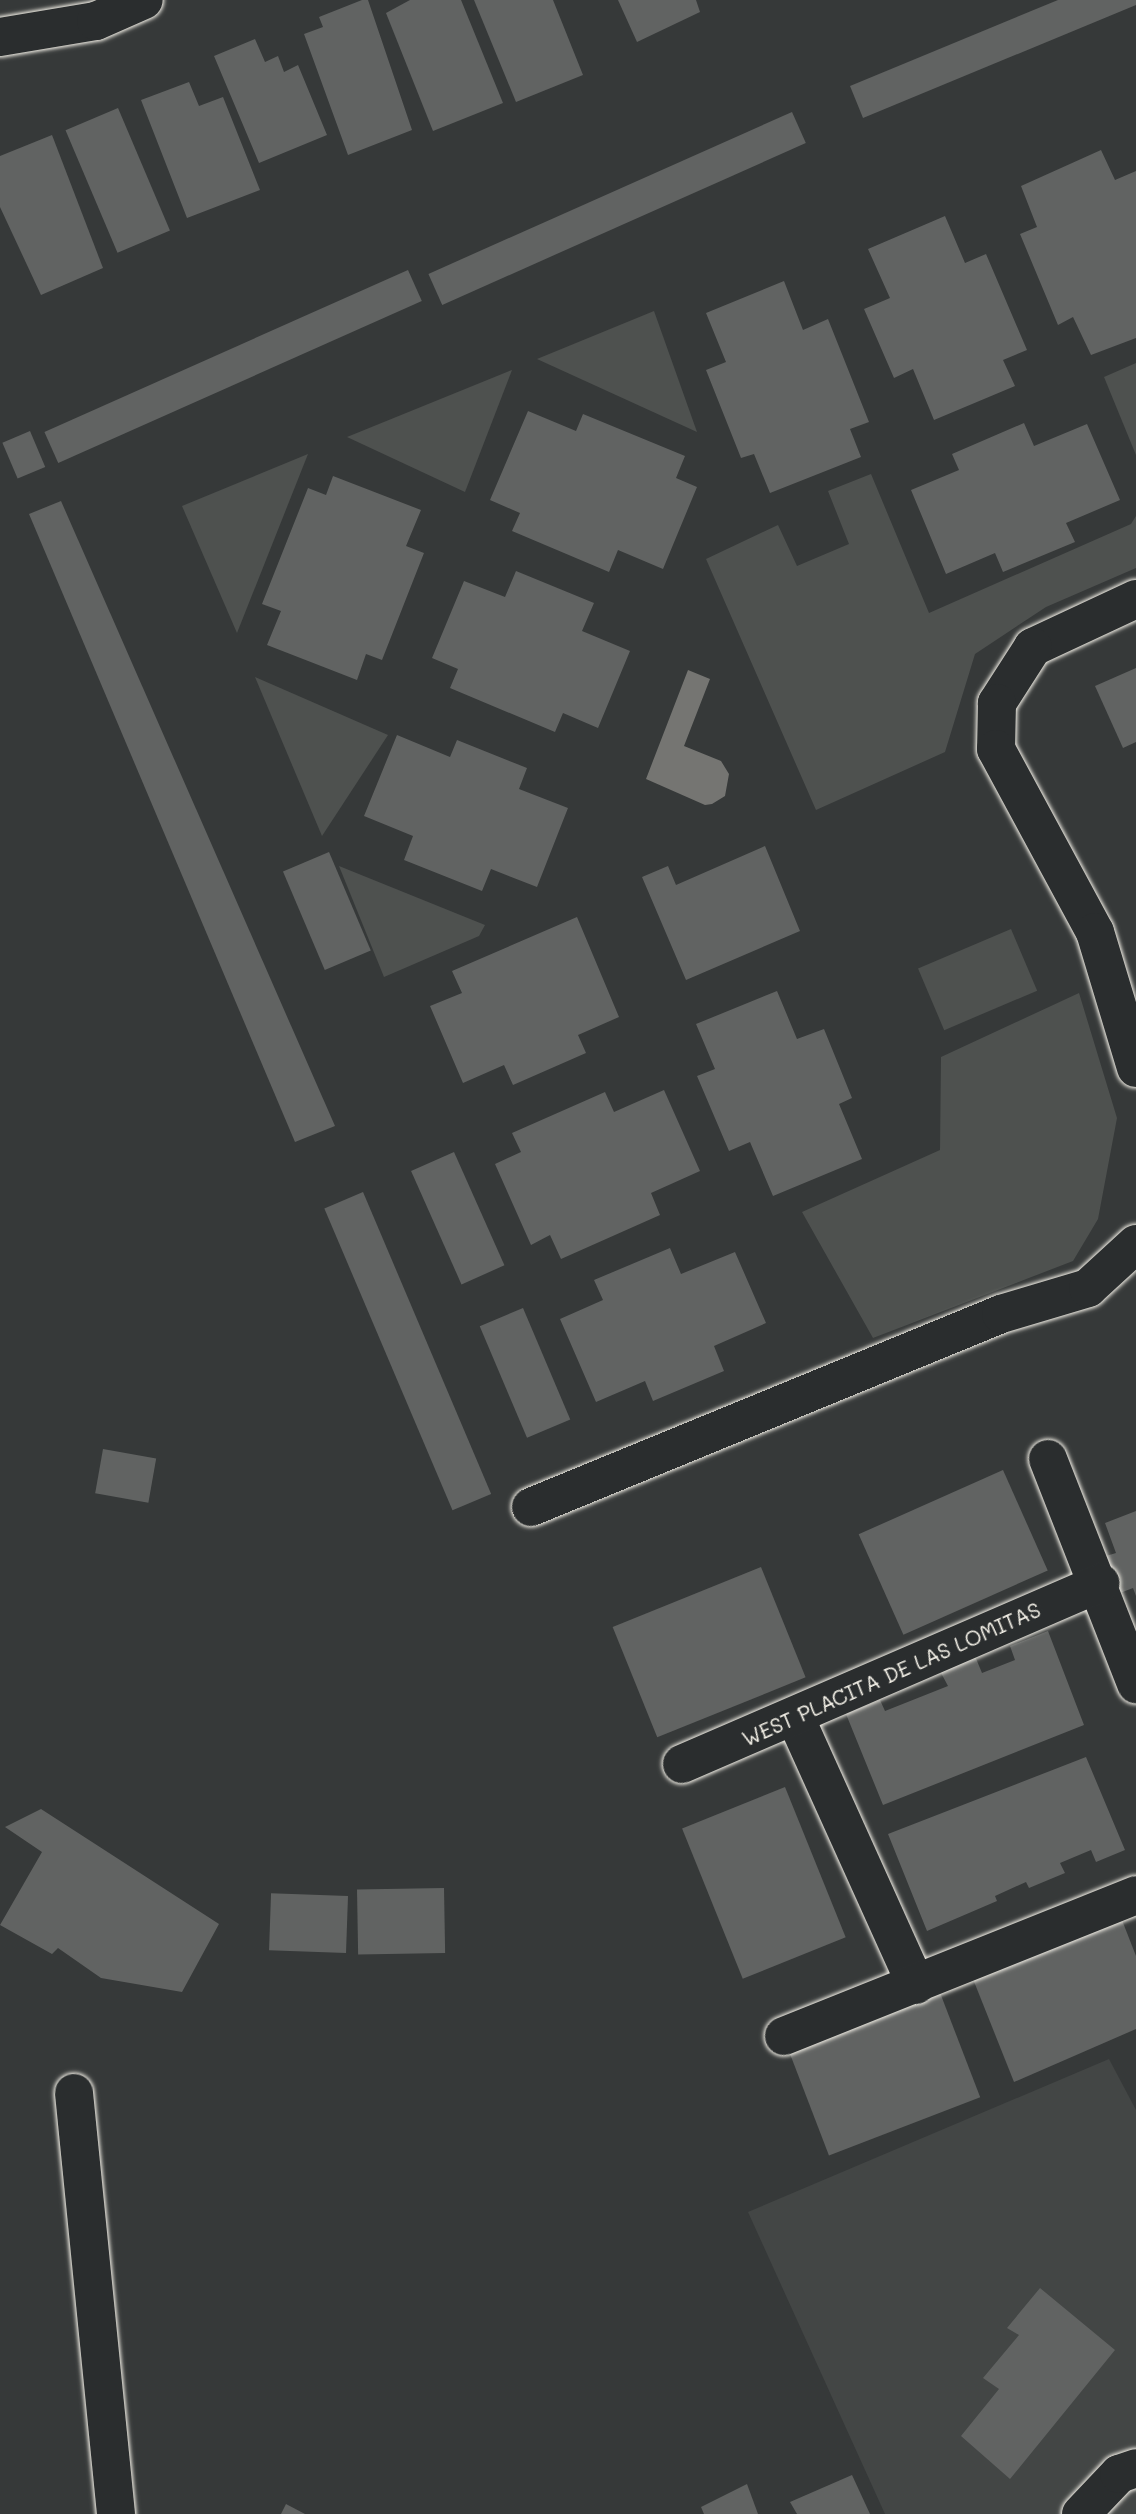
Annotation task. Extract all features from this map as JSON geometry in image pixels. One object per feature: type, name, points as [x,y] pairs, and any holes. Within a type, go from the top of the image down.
[{"type":"street","points":[[0,37],[96,21],[144,0]]},
{"type":"street","points":[[1136,599],[1033,647],[997,704],[996,749],[1094,932],[1136,1068]]},
{"type":"street","points":[[531,1507],[1001,1314],[1088,1288],[1136,1244]]},
{"type":"street","points":[[1048,1459],[1100,1583],[1136,1684]]},
{"type":"street","name":"WEST PLACITA DE LAS LOMITAS","points":[[682,1764],[1100,1583]]},
{"type":"street","points":[[794,1717],[916,1985]]},
{"type":"street","points":[[784,2036],[1136,1895]]},
{"type":"street","points":[[74,2093],[116,2514]]},
{"type":"street","points":[[1082,2514],[1119,2474],[1136,2468]]},
{"type":"shaded area","points":[[654,311],[697,432],[537,359]]},
{"type":"shaded area","points":[[1136,363],[1136,455],[1104,377]]},
{"type":"shaded area","points":[[512,370],[465,492],[347,437]]},
{"type":"shaded area","points":[[308,454],[237,633],[182,506]]},
{"type":"shaded area","points":[[871,474],[929,613],[1131,524],[1136,516],[1136,568],[1046,607],[975,654],[945,752],[816,810],[706,559],[778,525],[797,566],[849,544],[828,491]]},
{"type":"shaded area","points":[[688,670],[710,679],[684,746],[721,761],[729,774],[725,796],[712,804],[705,805],[646,779]]},
{"type":"shaded area","points":[[255,677],[388,735],[322,836]]},
{"type":"shaded area","points":[[339,866],[485,925],[479,936],[384,977]]},
{"type":"shaded area","points":[[1011,929],[1037,991],[944,1030],[918,968]]},
{"type":"shaded area","points":[[1079,993],[1117,1118],[1098,1219],[1073,1261],[873,1338],[802,1212],[940,1150],[941,1057]]},
{"type":"shaded area","points":[[1109,2059],[1136,2110],[1136,2514],[885,2514],[748,2212]]},
{"type":"building","points":[[368,0],[412,130],[348,155],[304,34],[323,27],[319,17]]},
{"type":"building","points":[[410,0],[461,0],[503,103],[433,131],[386,13]]},
{"type":"building","points":[[474,0],[553,0],[583,75],[516,102]]},
{"type":"building","points":[[618,0],[696,0],[700,12],[637,42]]},
{"type":"building","points":[[1058,0],[1136,0],[1136,5],[863,118],[850,86]]},
{"type":"building","points":[[255,39],[265,62],[278,56],[284,72],[298,65],[327,135],[259,163],[214,56]]},
{"type":"building","points":[[189,82],[199,106],[223,97],[260,190],[187,218],[141,100]]},
{"type":"building","points":[[118,108],[170,230],[117,253],[66,130]]},
{"type":"building","points":[[792,112],[806,143],[442,305],[428,274]]},
{"type":"building","points":[[52,135],[103,268],[41,295],[0,207],[0,156]]},
{"type":"building","points":[[1101,150],[1115,180],[1136,171],[1136,338],[1091,355],[1073,317],[1058,325],[1020,234],[1037,227],[1021,186]]},
{"type":"building","points":[[945,216],[965,263],[986,254],[1027,350],[1003,360],[1015,386],[934,420],[913,369],[894,378],[864,309],[890,298],[868,249]]},
{"type":"building","points":[[408,270],[422,301],[58,463],[44,432]]},
{"type":"building","points":[[784,281],[803,330],[828,319],[869,422],[850,429],[861,457],[770,493],[754,454],[741,458],[706,370],[726,362],[706,313]]},
{"type":"building","points":[[528,411],[576,431],[583,414],[685,456],[676,478],[697,487],[663,569],[618,550],[609,572],[512,531],[520,513],[490,500]]},
{"type":"building","points":[[1024,423],[1034,446],[1087,424],[1120,500],[1066,523],[1075,542],[1003,572],[995,553],[946,574],[911,490],[959,470],[952,454]]},
{"type":"building","points":[[30,431],[45,467],[18,479],[2,443]]},
{"type":"building","points":[[333,476],[421,510],[406,546],[424,553],[382,660],[366,654],[357,680],[267,645],[281,611],[262,604],[308,488],[326,495]]},
{"type":"building","points":[[61,501],[335,1126],[295,1142],[29,514]]},
{"type":"building","points":[[516,571],[594,603],[582,631],[630,651],[598,728],[563,713],[555,732],[450,688],[458,669],[432,658],[464,581],[505,597]]},
{"type":"building","points":[[1136,668],[1136,742],[1123,748],[1095,686]]},
{"type":"building","points":[[397,735],[450,757],[457,740],[527,768],[519,789],[568,808],[537,887],[491,869],[482,891],[404,860],[413,836],[364,816]]},
{"type":"building","points":[[765,846],[800,931],[686,980],[642,877],[668,866],[676,885]]},
{"type":"building","points":[[329,852],[371,950],[325,970],[283,872]]},
{"type":"building","points":[[577,917],[619,1017],[578,1035],[586,1053],[513,1085],[504,1065],[463,1083],[430,1006],[462,993],[452,971]]},
{"type":"building","points":[[777,991],[797,1039],[824,1029],[852,1098],[839,1104],[862,1159],[773,1196],[750,1142],[729,1151],[697,1076],[715,1069],[696,1024]]},
{"type":"building","points":[[664,1090],[700,1171],[651,1193],[660,1215],[561,1259],[550,1235],[531,1245],[495,1164],[521,1152],[512,1133],[605,1092],[614,1112]]},
{"type":"building","points":[[454,1152],[504,1265],[461,1284],[411,1171]]},
{"type":"building","points":[[363,1192],[491,1494],[452,1510],[324,1208]]},
{"type":"building","points":[[670,1248],[681,1274],[735,1252],[766,1323],[714,1346],[724,1371],[653,1401],[645,1381],[596,1402],[560,1319],[603,1300],[594,1280]]},
{"type":"building","points":[[523,1308],[570,1419],[527,1438],[480,1326]]},
{"type":"building","points":[[103,1449],[156,1458],[148,1503],[95,1493]]},
{"type":"building","points":[[1003,1470],[1048,1570],[903,1635],[859,1534]]},
{"type":"building","points":[[1136,1511],[1136,1596],[1133,1588],[1120,1593],[1106,1556],[1116,1553],[1105,1523]]},
{"type":"building","points":[[761,1567],[806,1677],[657,1737],[613,1627]]},
{"type":"building","points":[[1048,1631],[1084,1725],[883,1805],[846,1714],[880,1700],[885,1711],[948,1686],[940,1671],[975,1656],[982,1673],[1015,1660],[1010,1646]]},
{"type":"building","points":[[1086,1757],[1125,1850],[1096,1862],[1091,1850],[1060,1863],[1065,1873],[1029,1888],[1026,1882],[995,1896],[997,1901],[927,1931],[888,1834]]},
{"type":"building","points":[[785,1787],[846,1937],[743,1979],[682,1829]]},
{"type":"building","points":[[41,1809],[219,1924],[182,1992],[101,1978],[58,1948],[52,1954],[0,1925],[42,1852],[5,1827]]},
{"type":"building","points":[[444,1888],[445,1953],[358,1955],[357,1890]]},
{"type":"building","points":[[271,1893],[348,1896],[346,1953],[269,1950]]},
{"type":"building","points":[[1120,1915],[1136,1956],[1136,2029],[1014,2082],[973,1979]]},
{"type":"building","points":[[939,1990],[980,2097],[829,2155],[788,2048]]},
{"type":"building","points":[[1040,2288],[1115,2350],[1010,2479],[961,2436],[999,2389],[983,2378],[1019,2335],[1007,2328]]},
{"type":"building","points":[[852,2475],[870,2514],[797,2514],[790,2502]]},
{"type":"building","points":[[747,2484],[758,2514],[704,2514],[701,2507]]},
{"type":"building","points":[[286,2504],[305,2514],[281,2514]]}]
